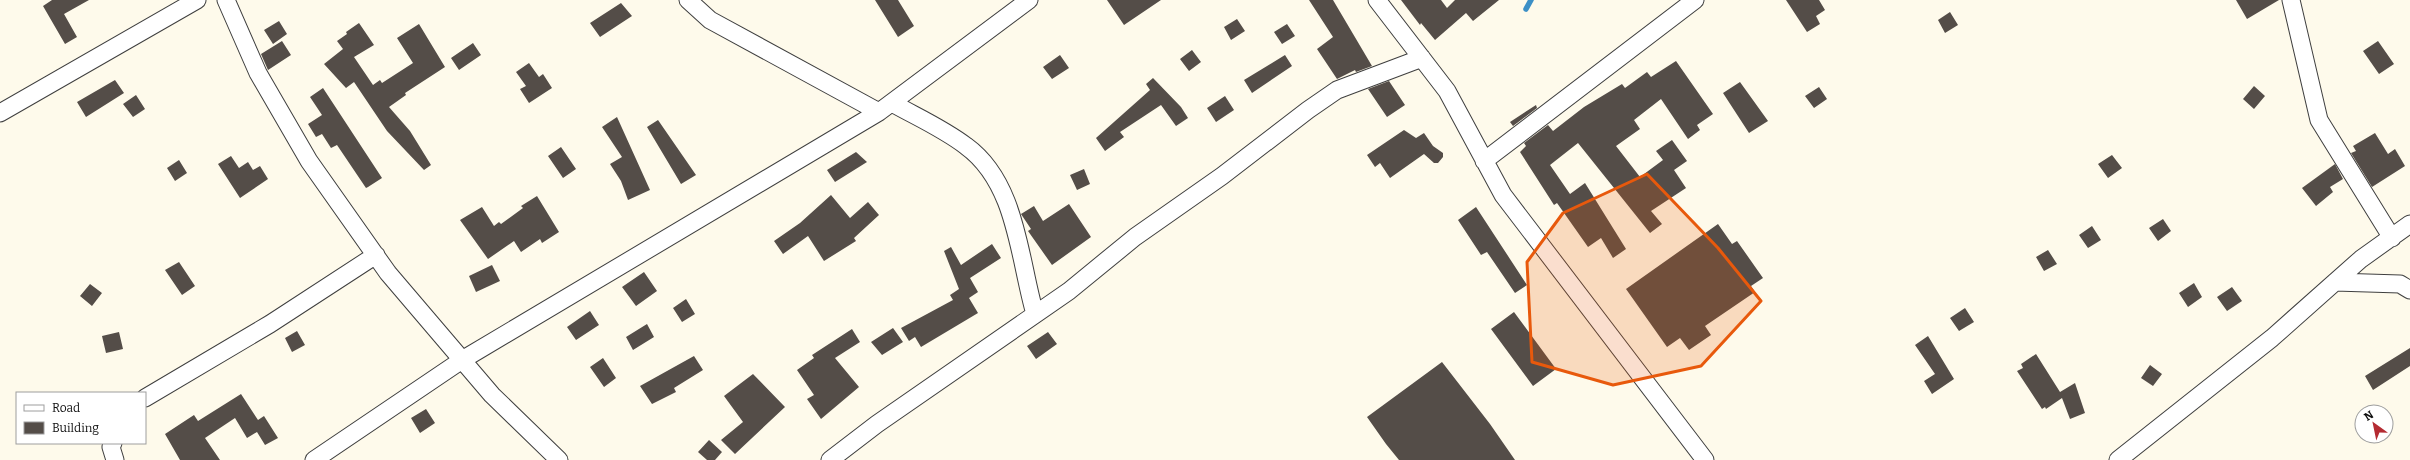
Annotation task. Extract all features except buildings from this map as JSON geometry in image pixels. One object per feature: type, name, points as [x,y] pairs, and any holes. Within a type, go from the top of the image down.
[{"type":"street","points":[[0,113],[197,0]]},
{"type":"street","points":[[226,0],[258,73],[309,161],[388,273],[492,395],[559,460]]},
{"type":"street","points":[[688,0],[710,20],[886,108],[967,146],[984,162],[994,176],[1006,201],[1035,314]]},
{"type":"street","points":[[314,460],[462,360],[886,108],[1028,0]]},
{"type":"street","points":[[1378,0],[1447,91],[1502,195],[1704,460]]},
{"type":"street","points":[[1484,161],[1695,0]]},
{"type":"street","points":[[2291,0],[2319,120],[2392,238]]},
{"type":"street","points":[[830,460],[876,424],[1069,291],[1135,237],[1337,90],[1422,58]]},
{"type":"street","points":[[2118,460],[2272,338],[2362,259],[2410,224]]},
{"type":"street","points":[[146,397],[270,324],[376,255]]},
{"type":"street","points":[[2336,282],[2400,284],[2410,290]]},
{"type":"street","points":[[113,444],[115,460]]},
{"type":"highlighted area","points":[[1647,174],[1718,248],[1761,301],[1701,366],[1613,385],[1532,362],[1527,262],[1563,213]]},
{"type":"waterway","points":[[1526,9],[1531,0]]}]
